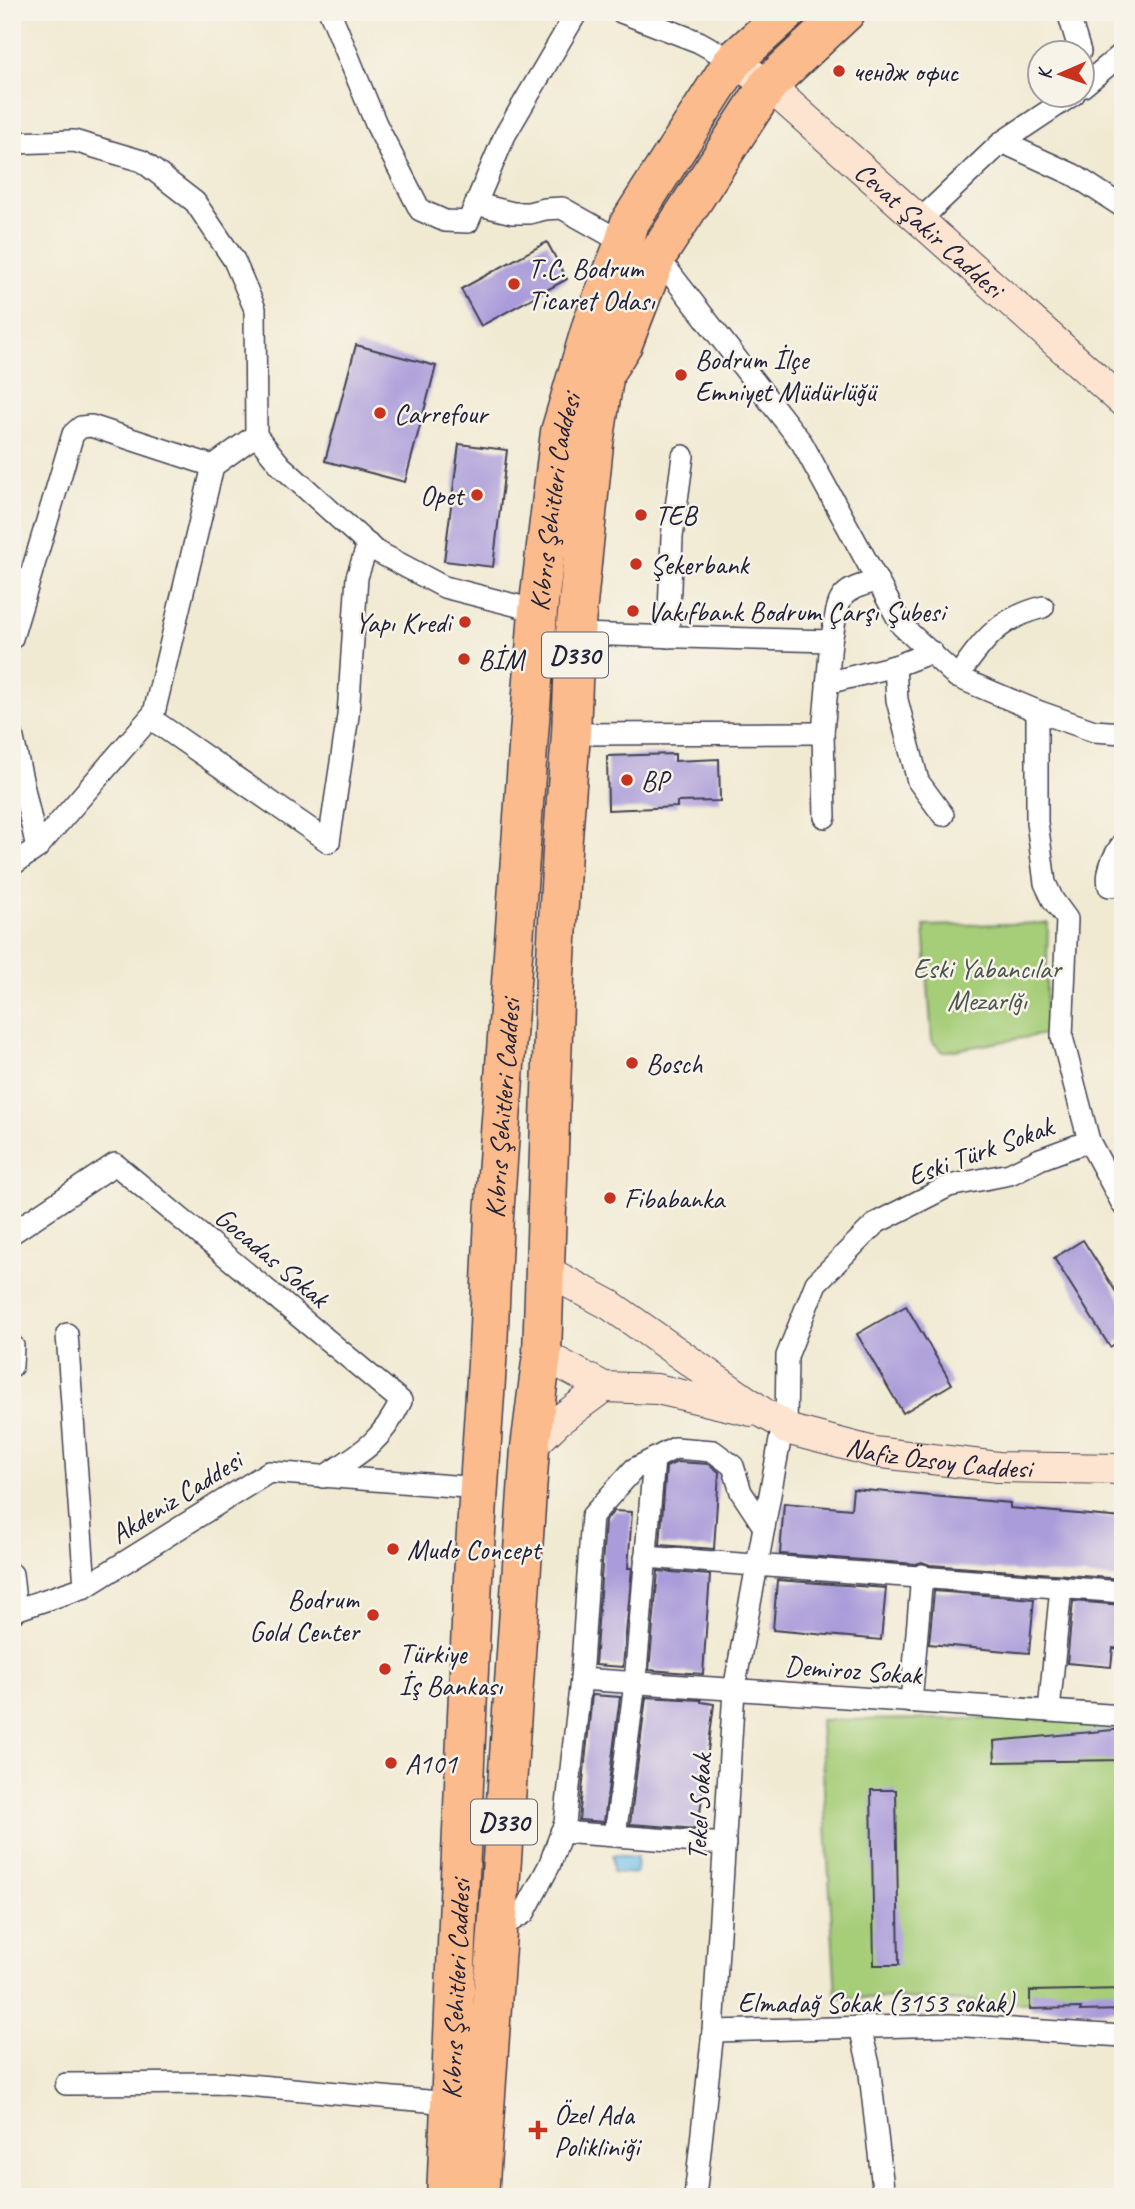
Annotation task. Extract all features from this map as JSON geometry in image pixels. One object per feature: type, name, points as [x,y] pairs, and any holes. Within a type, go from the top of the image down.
[{"type":"highway","name":"D330","points":[[733,61],[787,12]]},
{"type":"highway","name":"D330","points":[[768,85],[846,12]]},
{"type":"highway","name":"Kıbrıs Şehitleri Caddesi","points":[[479,2197],[530,1448],[542,1354],[562,851],[572,734],[575,634],[594,444],[605,372],[623,344],[640,250],[629,222],[733,61]]},
{"type":"highway","name":"Kıbrıs Şehitleri Caddesi","points":[[446,2197],[492,1265],[538,611],[560,432],[592,324],[640,250],[768,85]]},
{"type":"highway","points":[[492,1265],[545,1270]]},
{"type":"highway","points":[[488,1348],[542,1354]]},
{"type":"main road","name":"Cevat Şakir Caddesi","points":[[733,61],[768,85],[1123,402]]},
{"type":"main road","name":"Nafiz Özsoy Caddesi","points":[[545,1270],[610,1306],[778,1422]]},
{"type":"main road","name":"Nafiz Özsoy Caddesi","points":[[542,1354],[604,1387],[657,1389],[874,1452],[984,1465],[1123,1469]]},
{"type":"main road","points":[[530,1448],[558,1421],[604,1387]]},
{"type":"street","points":[[330,12],[376,124],[420,210],[445,222],[468,222],[505,135],[577,12]]},
{"type":"street","points":[[621,12],[699,42],[733,61]]},
{"type":"street","points":[[1068,12],[1076,38]]},
{"type":"street","points":[[1096,76],[1123,53]]},
{"type":"street","points":[[919,222],[1002,142],[1052,108]]},
{"type":"street","points":[[12,144],[74,142],[142,161],[195,202],[234,260],[255,309],[256,435],[281,466],[374,550],[444,587],[538,611]]},
{"type":"street","points":[[1002,142],[1073,175],[1123,207]]},
{"type":"street","points":[[476,204],[513,213],[562,208],[640,250],[802,443],[902,626],[957,677],[1094,731],[1123,733]]},
{"type":"street","points":[[12,638],[74,434],[80,427],[91,426],[213,466]]},
{"type":"street","points":[[12,865],[37,848],[154,713],[213,466],[256,435]]},
{"type":"street","points":[[668,637],[672,537],[683,456]]},
{"type":"street","points":[[150,718],[329,842],[348,716],[357,577],[368,544]]},
{"type":"street","points":[[825,817],[823,733],[831,641],[840,598],[854,586],[878,581]]},
{"type":"street","points":[[957,677],[984,639],[1024,612],[1043,607]]},
{"type":"street","points":[[575,634],[831,641]]},
{"type":"street","points":[[827,683],[895,666],[932,652]]},
{"type":"street","points":[[895,666],[897,700],[918,781],[943,815]]},
{"type":"street","points":[[1037,710],[1037,822],[1045,883],[1067,919],[1062,1037],[1089,1141],[1123,1205]]},
{"type":"street","points":[[572,734],[823,733]]},
{"type":"street","points":[[12,734],[37,848]]},
{"type":"street","points":[[1123,843],[1111,863],[1107,878],[1109,886],[1123,885]]},
{"type":"street","name":"Eski Türk Sokak","points":[[778,1422],[787,1356],[816,1283],[876,1223],[949,1186],[1010,1174],[1040,1159],[1089,1141]]},
{"type":"street","name":"Gocadas Sokak","points":[[12,1233],[116,1164],[401,1401],[390,1424],[368,1449],[323,1477]]},
{"type":"street","points":[[67,1334],[80,1589]]},
{"type":"street","points":[[12,1366],[13,1346]]},
{"type":"street","name":"Tekel Sokak","points":[[695,2197],[713,2031],[734,1690],[764,1527],[778,1422]]},
{"type":"street","points":[[496,1930],[524,1913],[549,1866],[565,1823],[581,1679],[592,1516],[634,1469],[675,1448],[713,1451],[733,1466],[741,1492],[764,1527]]},
{"type":"street","points":[[615,1836],[635,1683],[654,1458]]},
{"type":"street","name":"Akdeniz Caddesi","points":[[14,1611],[80,1589],[269,1472],[479,1488]]},
{"type":"street","points":[[645,1557],[922,1575],[1123,1592]]},
{"type":"street","points":[[12,1574],[14,1611]]},
{"type":"street","points":[[911,1702],[922,1575]]},
{"type":"street","points":[[1049,1711],[1061,1587]]},
{"type":"street","name":"Demiroz Sokak","points":[[581,1679],[1123,1716]]},
{"type":"street","points":[[561,1832],[725,1844]]},
{"type":"street","name":"Elmadağ Sokak (3153 sokak)","points":[[713,2031],[950,2025],[1123,2036]]},
{"type":"street","points":[[860,2027],[869,2065],[884,2197]]},
{"type":"street","points":[[66,2084],[225,2083],[450,2103]]},
{"type":"green space","name":"Eski Yabancılar Mezarlğı","points":[[1048,923],[1045,1034],[943,1052],[932,1041],[924,926]]},
{"type":"green space","points":[[1123,1718],[1123,2006],[836,1997],[820,1720]]},
{"type":"water","points":[[613,1855],[637,1857],[636,1874],[613,1872]]},
{"type":"building","name":"T.C. Bodrum Ticaret Odası","points":[[547,242],[567,279],[481,326],[461,289]]},
{"type":"building","name":"Carrefour","points":[[356,345],[436,366],[405,482],[325,461]]},
{"type":"building","points":[[459,444],[507,450],[493,567],[444,561]]},
{"type":"building","points":[[675,754],[675,761],[719,759],[720,801],[677,802],[677,807],[608,810],[607,756]]},
{"type":"building","points":[[1083,1240],[1123,1303],[1123,1339],[1110,1347],[1054,1258]]},
{"type":"building","points":[[906,1306],[952,1384],[903,1413],[857,1334]]},
{"type":"building","points":[[677,1462],[709,1464],[719,1472],[714,1549],[660,1545],[666,1467]]},
{"type":"building","points":[[853,1489],[1010,1503],[1010,1508],[1123,1518],[1123,1579],[930,1565],[922,1562],[916,1564],[780,1554],[784,1503],[851,1509]]},
{"type":"building","points":[[614,1511],[632,1512],[628,1568],[632,1568],[623,1667],[595,1665],[605,1521]]},
{"type":"building","points":[[658,1571],[710,1575],[703,1674],[649,1670]]},
{"type":"building","points":[[777,1580],[886,1588],[881,1640],[773,1630]]},
{"type":"building","points":[[934,1591],[1034,1599],[1029,1653],[929,1644]]},
{"type":"building","points":[[1073,1601],[1123,1605],[1123,1649],[1113,1648],[1111,1667],[1067,1663]]},
{"type":"building","points":[[592,1695],[620,1697],[604,1822],[579,1820]]},
{"type":"building","points":[[646,1697],[701,1700],[714,1704],[698,1829],[630,1824]]},
{"type":"building","points":[[1123,1729],[1123,1760],[995,1762],[994,1741]]},
{"type":"building","points":[[871,1790],[896,1790],[899,1965],[874,1965]]},
{"type":"building","points":[[1123,1989],[1123,2010],[1030,2009],[1030,1991]]},
{"type":"place","name":"чендж офис","points":[[839,71]]},
{"type":"place","name":"T.C. Bodrum Ticaret Odası","points":[[514,284]]},
{"type":"place","name":"Bodrum İlçe Emniyet Müdürlüğü","points":[[681,375]]},
{"type":"place","name":"Carrefour","points":[[380,413]]},
{"type":"place","name":"Opet","points":[[477,495]]},
{"type":"place","name":"TEB","points":[[641,515]]},
{"type":"place","name":"Şekerbank","points":[[636,564]]},
{"type":"place","name":"Vakıfbank Bodrum Çarşı Şubesi","points":[[633,611]]},
{"type":"place","name":"Yapı Kredi","points":[[465,622]]},
{"type":"place","name":"BİM","points":[[464,659]]},
{"type":"place","name":"BP","points":[[627,780]]},
{"type":"place","name":"Bosch","points":[[632,1063]]},
{"type":"place","name":"Fibabanka","points":[[610,1198]]},
{"type":"place","name":"Mudo Concept","points":[[393,1549]]},
{"type":"place","name":"Bodrum Gold Center","points":[[373,1615]]},
{"type":"place","name":"Türkiye İş Bankası","points":[[385,1669]]},
{"type":"place","name":"A101","points":[[391,1763]]},
{"type":"place","name":"Özel Ada Polikliniği","points":[[538,2130]]}]
